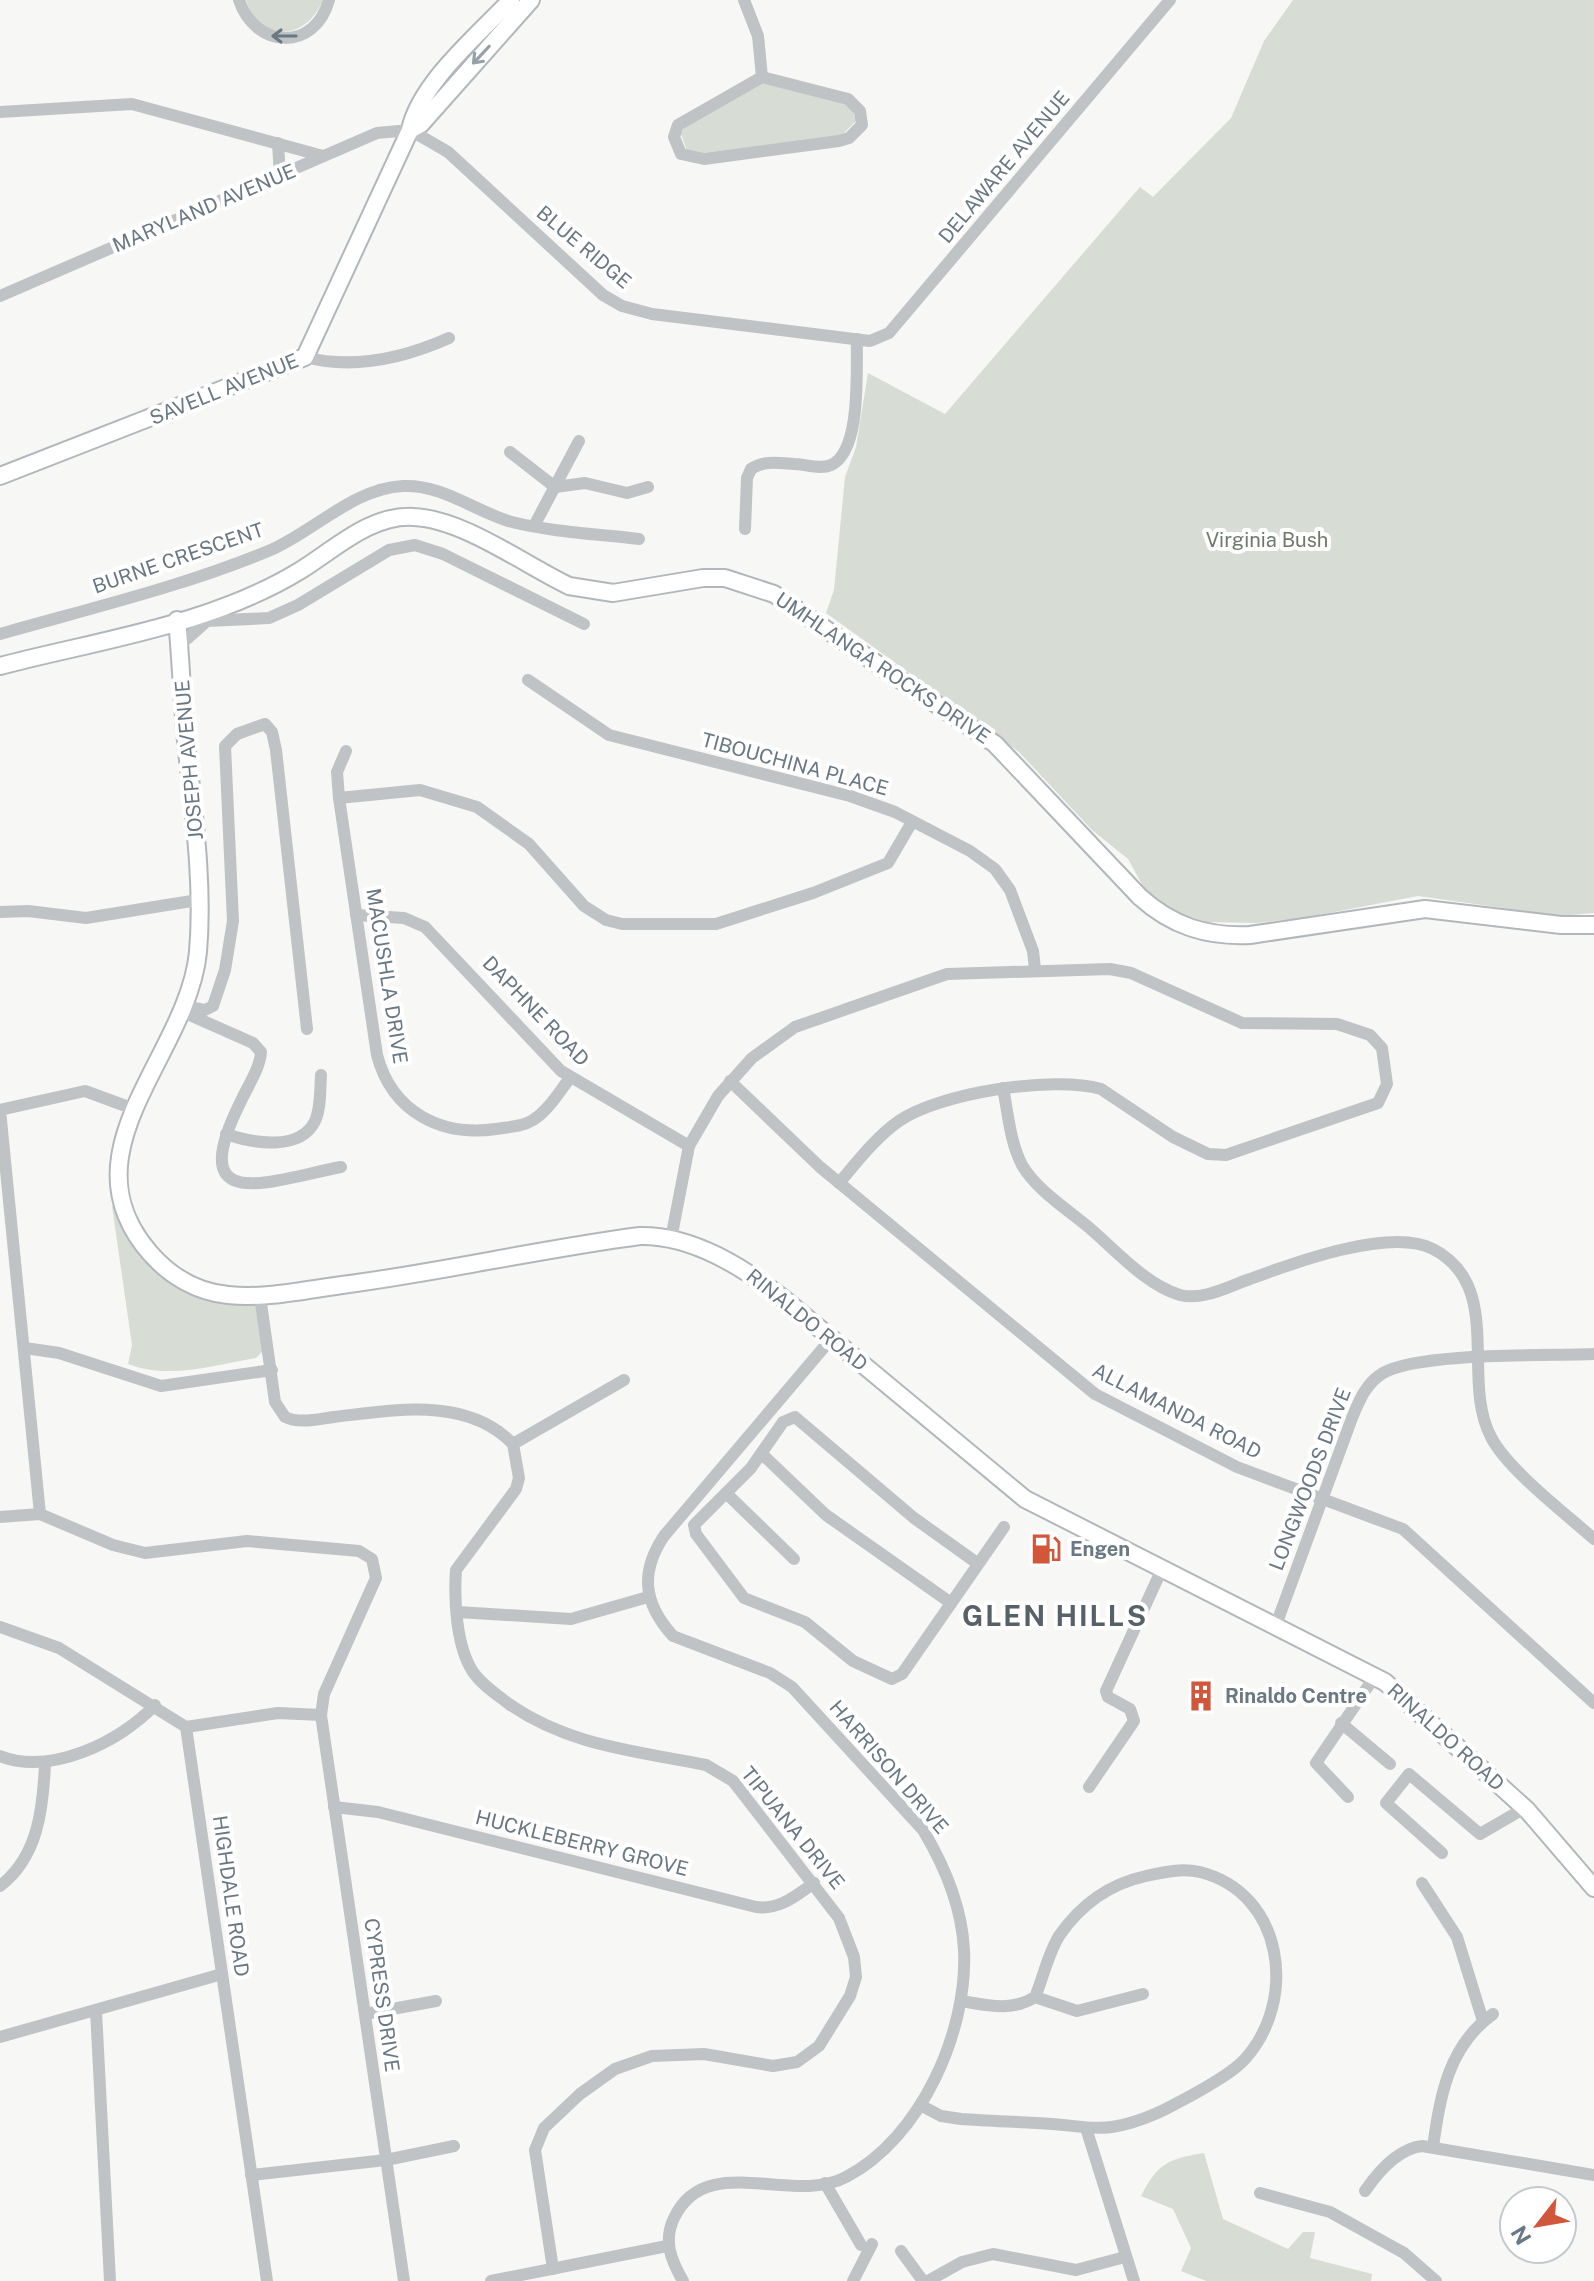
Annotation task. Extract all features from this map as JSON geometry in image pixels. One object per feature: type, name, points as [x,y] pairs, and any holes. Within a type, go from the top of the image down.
[{"type":"street","points":[[239,0],[245,16],[255,28],[282,39],[308,32],[319,23],[329,0]]},
{"type":"street","points":[[439,90],[511,0]]},
{"type":"street","points":[[439,90],[531,0]]},
{"type":"street","points":[[744,0],[758,36],[762,77]]},
{"type":"street","name":"DELAWARE AVENUE","points":[[857,339],[870,341],[889,333],[1170,0]]},
{"type":"street","points":[[762,77],[848,99],[860,111],[862,125],[849,138],[839,141],[704,159],[681,154],[674,137],[678,125],[762,77]]},
{"type":"street","name":"SAVELL AVENUE","points":[[0,476],[305,357],[410,130],[439,90]]},
{"type":"street","points":[[0,112],[132,104],[323,156]]},
{"type":"street","name":"BLUE RIDGE","points":[[410,130],[448,152],[603,295],[622,306],[652,314],[857,339]]},
{"type":"street","name":"MARYLAND AVENUE","points":[[0,296],[377,133],[410,130]]},
{"type":"street","points":[[278,143],[280,176]]},
{"type":"street","points":[[305,357],[359,363],[410,353],[449,338]]},
{"type":"street","points":[[745,529],[747,478],[751,469],[768,462],[824,467],[840,459],[845,452],[853,430],[857,339]]},
{"type":"street","points":[[534,526],[579,441]]},
{"type":"street","points":[[510,452],[555,487],[585,483],[617,493],[648,487]]},
{"type":"street","name":"BURNE CRESCENT","points":[[0,634],[174,585],[272,549],[366,495],[392,487],[406,486],[438,492],[511,521],[534,526],[639,539]]},
{"type":"street","name":"UMHLANGA ROCKS DRIVE","points":[[0,666],[177,620],[281,582],[378,522],[412,516],[444,523],[555,579],[586,590],[613,593],[703,578],[744,581],[796,607],[979,731],[1140,897],[1162,915],[1189,928],[1221,935],[1250,935],[1425,909],[1561,925],[1594,925]]},
{"type":"street","points":[[180,645],[207,621],[218,618],[269,618],[306,601],[389,550],[415,545],[443,554],[584,624]]},
{"type":"street","name":"JOSEPH AVENUE","points":[[177,620],[198,900]]},
{"type":"street","name":"TIBOUCHINA PLACE","points":[[528,680],[609,735],[850,796],[970,851],[995,869],[1010,890],[1033,951],[1035,969]]},
{"type":"street","points":[[185,1009],[203,1010],[213,1006],[228,957],[233,910],[225,746],[237,734],[265,724],[270,727],[276,750],[307,1029]]},
{"type":"street","name":"MACUSHLA DRIVE","points":[[346,751],[337,772],[339,798],[382,1074],[406,1106],[430,1122],[450,1129],[480,1131],[523,1125],[541,1114],[570,1078]]},
{"type":"street","points":[[339,798],[420,790],[477,807],[529,844],[584,906],[606,920],[622,924],[716,924],[825,889],[888,863],[912,822]]},
{"type":"street","points":[[0,912],[28,911],[86,918],[198,900]]},
{"type":"street","name":"RINALDO ROAD","points":[[198,900],[198,952],[185,1009],[134,1109],[122,1141],[118,1165],[121,1198],[141,1243],[165,1267],[193,1286],[213,1293],[260,1296],[405,1278],[624,1238],[671,1239],[747,1271],[1025,1499],[1375,1676],[1402,1696],[1525,1808],[1594,1888]]},
{"type":"street","name":"DAPHNE ROAD","points":[[356,915],[404,918],[425,927],[570,1078],[689,1146]]},
{"type":"street","points":[[671,1239],[689,1146],[730,1081],[767,1044],[814,1020],[947,974],[1035,969],[1121,970],[1242,1023],[1320,1022],[1360,1031],[1370,1035],[1382,1048],[1386,1058],[1386,1089],[1378,1103],[1226,1155],[1208,1154],[1193,1148],[1101,1089],[1073,1085],[1003,1088],[914,1112],[889,1129],[839,1183]]},
{"type":"street","points":[[185,1009],[253,1043],[261,1052],[226,1134],[220,1164],[234,1181],[276,1180],[341,1167]]},
{"type":"street","points":[[226,1134],[254,1143],[299,1137],[315,1120],[321,1075]]},
{"type":"street","name":"ALLAMANDA ROAD","points":[[730,1081],[839,1183],[1095,1394],[1237,1467],[1403,1529],[1594,1703]]},
{"type":"street","points":[[1003,1088],[1023,1166],[1133,1265],[1167,1290],[1195,1296],[1336,1252],[1382,1244],[1416,1244],[1439,1253],[1471,1288],[1486,1425],[1496,1446],[1594,1539]]},
{"type":"street","points":[[40,1514],[0,1110],[85,1091],[98,1092],[134,1109]]},
{"type":"street","points":[[260,1296],[275,1402],[278,1410],[292,1420],[432,1410],[484,1422],[513,1444],[624,1380]]},
{"type":"street","points":[[458,1612],[571,1619],[648,1597],[647,1568],[653,1553],[831,1339]]},
{"type":"street","points":[[25,1348],[59,1353],[161,1386],[272,1370]]},
{"type":"street","name":"LONGWOODS DRIVE","points":[[1276,1625],[1357,1407],[1375,1378],[1406,1364],[1594,1354]]},
{"type":"street","points":[[977,1563],[914,1518],[801,1420],[787,1419],[747,1472],[694,1528],[739,1593],[753,1603],[812,1625],[865,1669],[888,1679],[897,1678],[1004,1527]]},
{"type":"street","name":"TIPUANA DRIVE","points":[[513,1444],[519,1478],[516,1489],[461,1558],[456,1570],[458,1612],[465,1654],[481,1683],[522,1713],[559,1732],[610,1749],[706,1765],[733,1781],[839,1918],[854,1957],[856,1977],[833,2028],[819,2046],[797,2062],[773,2066],[704,2054],[652,2056],[615,2069],[580,2094],[544,2128],[535,2150],[553,2269]]},
{"type":"street","points":[[762,1454],[836,1524],[951,1603]]},
{"type":"street","points":[[730,1458],[747,1472]]},
{"type":"street","points":[[726,1493],[794,1559]]},
{"type":"street","points":[[0,1517],[40,1514],[133,1552],[247,1541],[365,1553],[372,1559],[376,1578],[324,1694],[321,1715],[278,1713],[186,1727],[59,1648],[0,1627]]},
{"type":"street","points":[[1089,1787],[1134,1721],[1130,1709],[1106,1694],[1162,1569]]},
{"type":"street","name":"HARRISON DRIVE","points":[[648,1597],[662,1624],[673,1636],[770,1673],[792,1687],[923,1830],[937,1854],[960,1923],[964,1946],[961,2001],[955,2026],[922,2106],[905,2127],[847,2177],[825,2183],[777,2187],[722,2182],[710,2185],[682,2205],[669,2229],[667,2246]]},
{"type":"street","points":[[1348,1797],[1316,1763],[1375,1676]]},
{"type":"street","points":[[0,1756],[19,1762],[45,1764],[123,1734],[155,1705]]},
{"type":"street","name":"CYPRESS DRIVE","points":[[321,1715],[404,2281]]},
{"type":"street","points":[[1341,1723],[1390,1764]]},
{"type":"street","name":"HIGHDALE ROAD","points":[[186,1727],[267,2281]]},
{"type":"street","points":[[0,1886],[16,1872],[30,1852],[45,1764]]},
{"type":"street","points":[[1442,1853],[1386,1803],[1409,1774],[1480,1834],[1525,1808]]},
{"type":"street","name":"HUCKLEBERRY GROVE","points":[[334,1807],[378,1812],[756,1907],[787,1903],[814,1883]]},
{"type":"street","points":[[922,2106],[941,2116],[961,2119],[1086,2128],[1128,2124],[1156,2114],[1215,2082],[1246,2058],[1268,2023],[1274,2002],[1276,1958],[1269,1930],[1258,1910],[1213,1877],[1183,1870],[1133,1879],[1095,1896],[1057,1939],[1035,1997]]},
{"type":"street","points":[[1422,1883],[1457,1937],[1488,2018],[1459,2051],[1444,2082],[1433,2147]]},
{"type":"street","points":[[0,2037],[222,1974]]},
{"type":"street","points":[[961,2001],[1007,2006],[1035,1997],[1077,2011],[1143,1994]]},
{"type":"street","points":[[365,2014],[436,2001]]},
{"type":"street","points":[[96,2011],[110,2281]]},
{"type":"street","points":[[1086,2128],[1134,2281]]},
{"type":"street","points":[[251,2175],[386,2160],[454,2146]]},
{"type":"street","points":[[1365,2191],[1378,2173],[1412,2147],[1433,2147],[1594,2175]]},
{"type":"street","points":[[825,2183],[866,2245],[853,2281]]},
{"type":"street","points":[[1260,2193],[1330,2212],[1404,2253],[1436,2281]]},
{"type":"street","points":[[491,2281],[667,2246],[683,2281]]},
{"type":"street","points":[[901,2251],[925,2281],[962,2262],[993,2254],[1076,2270],[1125,2257]]},
{"type":"green space","points":[[246,0],[323,0],[306,23],[283,32],[261,25],[252,15]]},
{"type":"green space","name":"Virginia Bush","points":[[1293,0],[1594,0],[1594,913],[1560,916],[1418,896],[1303,918],[1256,923],[1207,922],[1172,911],[1144,888],[1128,859],[1092,830],[1019,752],[826,613],[834,590],[845,477],[856,447],[868,373],[945,414],[1140,187],[1153,197],[1231,118],[1264,41]]},
{"type":"green space","points":[[762,82],[843,101],[853,111],[856,121],[840,137],[702,153],[687,151],[681,134],[687,122]]},
{"type":"green space","points":[[112,1206],[118,1208],[131,1236],[216,1294],[258,1293],[264,1350],[256,1358],[175,1371],[144,1369],[128,1364],[132,1345]]},
{"type":"green space","points":[[1204,2153],[1223,2219],[1288,2249],[1303,2232],[1315,2232],[1310,2258],[1372,2274],[1371,2281],[1206,2281],[1181,2271],[1191,2248],[1173,2209],[1141,2196],[1165,2164]]},
{"type":"place","name":"Engen","points":[[1046,1549]]},
{"type":"place","name":"Rinaldo Centre","points":[[1201,1696]]},
{"type":"district","name":"GLEN HILLS","points":[[1055,1616]]}]
